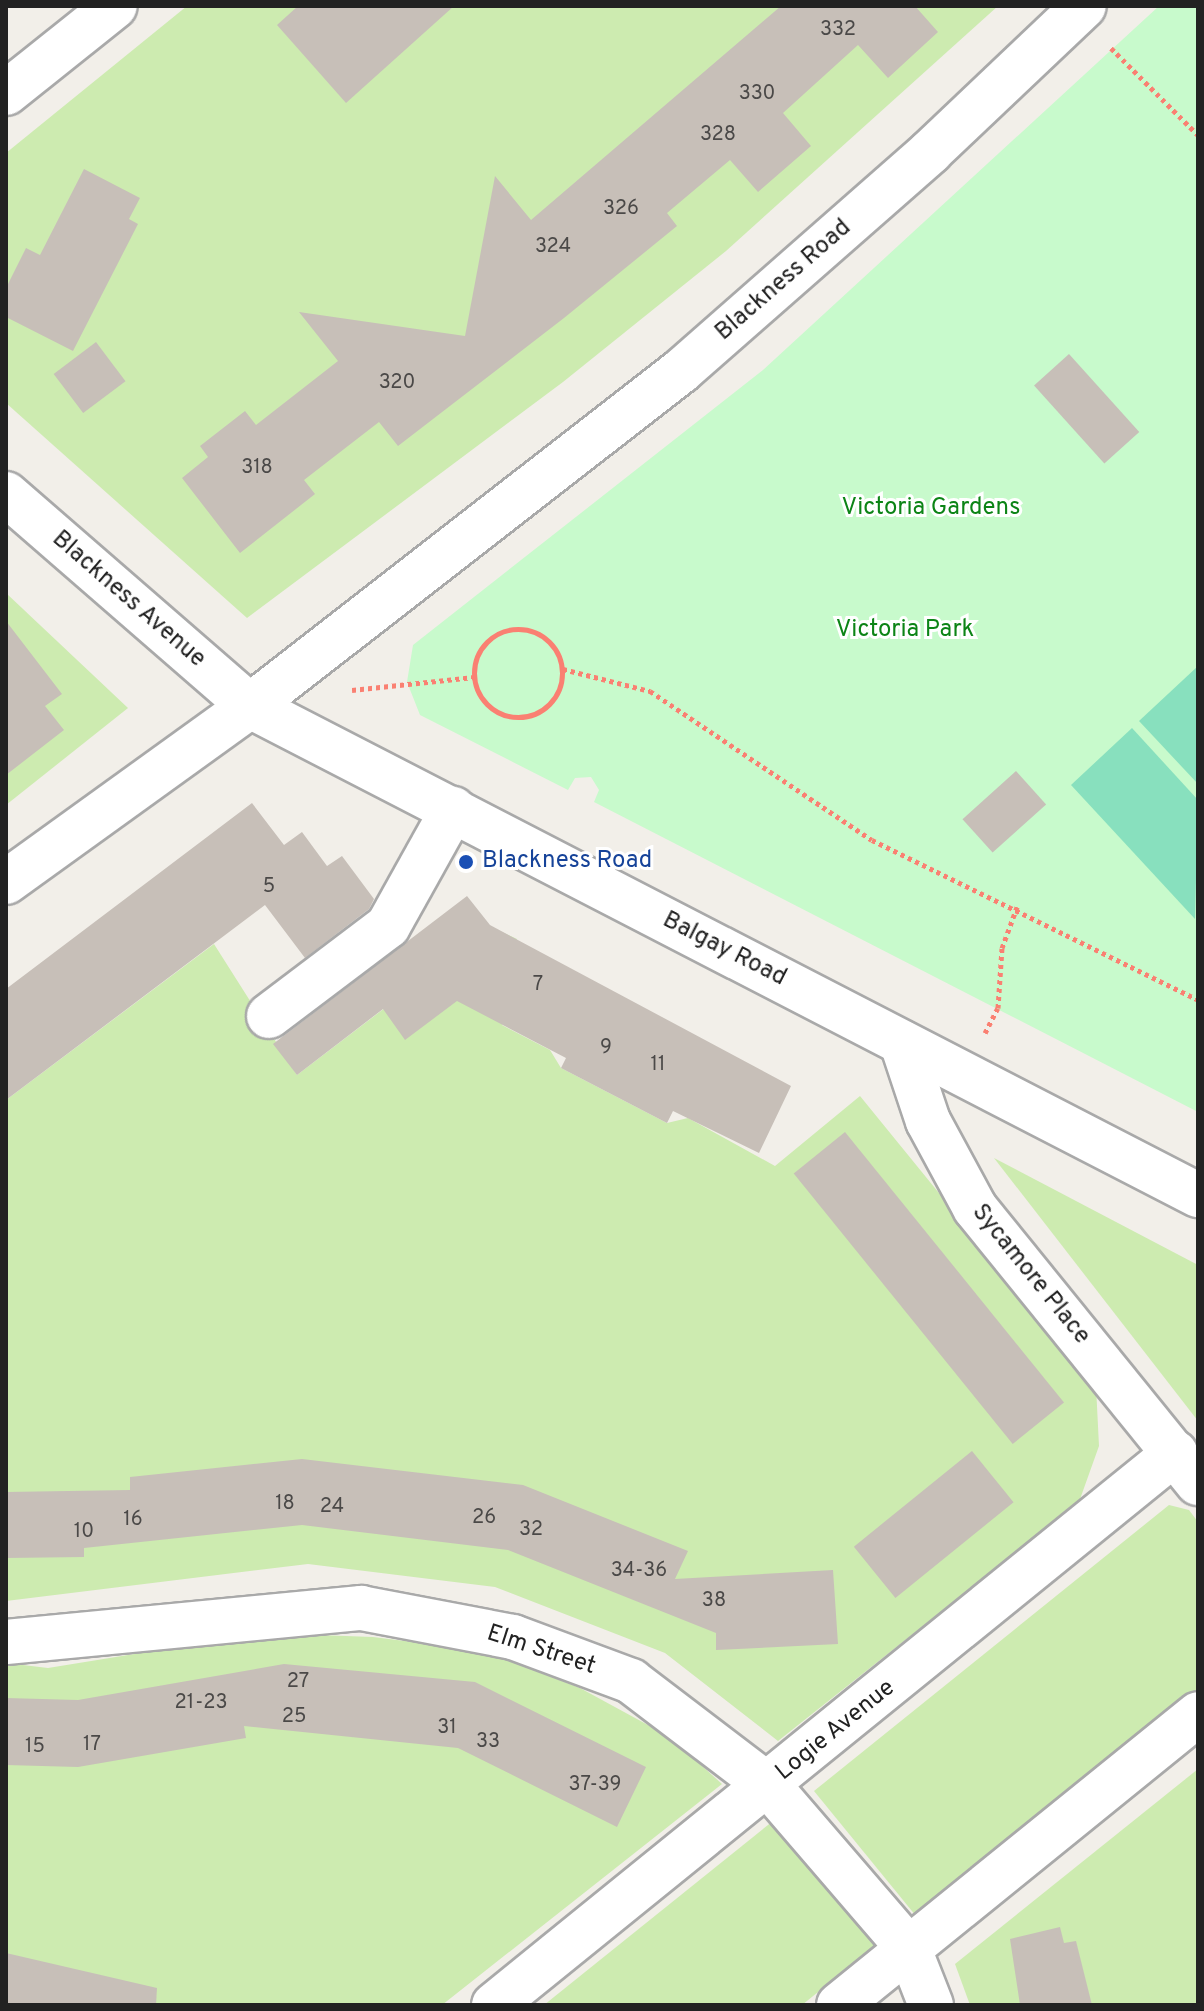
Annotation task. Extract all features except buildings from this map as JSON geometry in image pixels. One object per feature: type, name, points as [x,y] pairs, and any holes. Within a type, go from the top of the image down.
[{"type":"street","points":[[6,93],[115,6]]},
{"type":"street","name":"Blackness Road","points":[[6,882],[250,706],[681,371],[1080,10]]},
{"type":"street","name":"Blackness Avenue","points":[[6,494],[250,706]]},
{"type":"street","name":"Balgay Road","points":[[250,706],[1198,1195]]},
{"type":"street","points":[[269,1016],[388,926],[453,809]]},
{"type":"street","name":"Sycamore Place","points":[[902,1043],[928,1121],[975,1208],[1186,1468]]},
{"type":"street","name":"Logie Avenue","points":[[494,2005],[769,1786],[1186,1468]]},
{"type":"street","name":"Elm Street","points":[[6,1642],[361,1608],[498,1634],[631,1681],[769,1786],[909,1949],[931,2005]]},
{"type":"street","points":[[839,2005],[1198,1714]]},
{"type":"path","points":[[1080,10],[1198,135]]},
{"type":"path","points":[[524,629],[556,650],[563,669],[549,705],[512,717],[480,696],[474,677],[488,641],[524,629]]},
{"type":"path","points":[[563,669],[650,691],[872,840],[1017,907],[1198,1000]]},
{"type":"path","points":[[344,691],[474,677]]},
{"type":"path","points":[[963,1075],[998,1008],[1002,948],[1017,907]]},
{"type":"green space","points":[[187,6],[998,6],[726,251],[563,382],[247,618],[6,403],[6,153]]},
{"type":"green space","name":"Victoria Park","points":[[1159,6],[1198,6],[1198,1112],[594,802],[599,790],[591,777],[575,778],[568,790],[420,715],[407,682],[413,645],[763,370]]},
{"type":"green space","points":[[6,593],[128,708],[6,805]]},
{"type":"green space","points":[[1198,666],[1198,784],[1139,721]]},
{"type":"green space","points":[[1132,728],[1198,800],[1195,919],[1071,785]]},
{"type":"green space","points":[[491,927],[517,939],[488,995],[511,1007],[502,1025],[550,1050],[561,1068],[667,1123],[688,1118],[775,1166],[860,1096],[1096,1386],[1099,1446],[1079,1502],[778,1741],[665,1653],[495,1587],[308,1564],[6,1601],[6,1100],[214,944],[297,1075]]},
{"type":"green space","points":[[994,1158],[1198,1265],[1198,1421]]},
{"type":"green space","points":[[1169,1505],[1189,1510],[1198,1522],[1198,1689],[916,1916],[814,1791]]},
{"type":"green space","points":[[263,1633],[373,1637],[485,1651],[580,1688],[670,1737],[722,1784],[442,2005],[6,2005],[6,1663],[48,1668]]},
{"type":"green space","points":[[1198,1769],[1198,2005],[970,2005],[955,1964]]},
{"type":"green space","points":[[773,1821],[875,1946],[802,2005],[544,2005]]},
{"type":"place","name":"Blackness Road","points":[[466,862]]},
{"type":"park label","name":"Victoria Gardens","points":[[931,509]]}]
